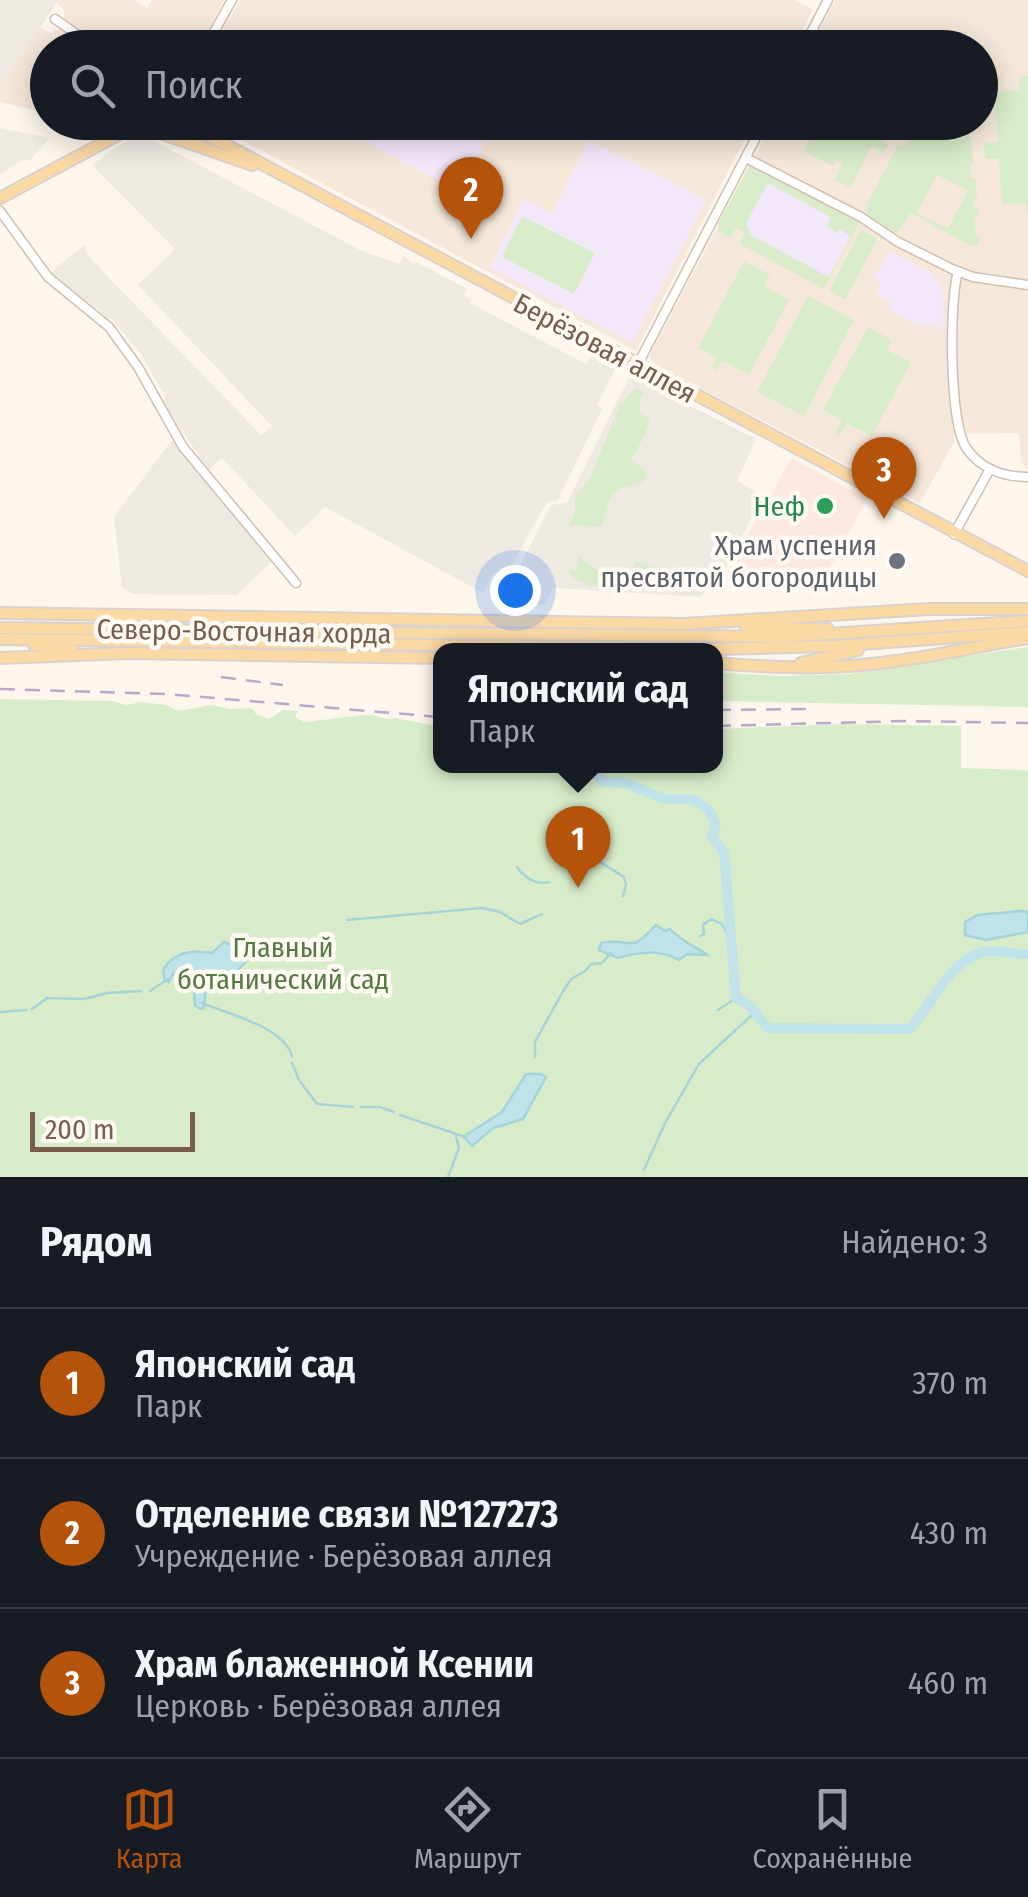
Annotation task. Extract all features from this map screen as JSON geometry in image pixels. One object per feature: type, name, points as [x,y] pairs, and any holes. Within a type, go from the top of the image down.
[{"type":"main road","points":[[0,198],[108,140]]},
{"type":"main road","points":[[186,140],[277,172]]},
{"type":"main road","name":"Берёзовая аллея","points":[[217,140],[1028,571]]},
{"type":"main road","points":[[683,624],[928,609],[1027,611]]},
{"type":"main road","name":"Северо-Восточная хорда","points":[[723,648],[894,641],[1027,611]]},
{"type":"main road","points":[[0,613],[880,631]]},
{"type":"main road","points":[[0,627],[144,617]]},
{"type":"main road","name":"Северо-Восточная хорда","points":[[0,627],[568,636],[781,637],[880,631],[1028,635]]},
{"type":"main road","points":[[723,664],[760,667],[884,663],[1028,635]]},
{"type":"main road","points":[[0,640],[128,653]]},
{"type":"main road","name":"Северо-Восточная хорда","points":[[0,640],[433,645]]},
{"type":"main road","points":[[760,667],[799,663],[894,641]]},
{"type":"main road","points":[[0,658],[128,653],[433,658]]},
{"type":"street","points":[[215,30],[232,0]]},
{"type":"street","points":[[811,30],[824,1]]},
{"type":"street","points":[[54,19],[70,30]]},
{"type":"street","points":[[637,366],[755,140]]},
{"type":"street","points":[[746,158],[958,272],[1028,285]]},
{"type":"street","points":[[0,210],[48,277],[108,327],[138,366],[183,447],[296,583]]},
{"type":"street","points":[[958,272],[953,321],[957,422],[966,448],[990,469],[999,474],[1028,477]]},
{"type":"street","points":[[954,534],[990,469]]},
{"type":"shaded area","points":[[0,0],[59,0],[38,30],[30,30],[30,42],[0,86]]},
{"type":"shaded area","points":[[134,0],[147,8],[152,0],[224,0],[208,30],[78,30],[64,21],[64,10],[57,3]]},
{"type":"shaded area","points":[[240,0],[794,0],[813,9],[802,30],[223,30]]},
{"type":"shaded area","points":[[835,0],[1028,0],[1028,470],[1021,462],[1019,433],[954,434],[954,442],[920,503],[651,362],[650,355],[763,140],[998,140],[998,30],[820,30]]},
{"type":"shaded area","points":[[30,42],[30,109],[0,102],[0,86]]},
{"type":"shaded area","points":[[0,128],[30,134],[30,140],[48,140],[30,160],[0,174]]},
{"type":"shaded area","points":[[130,140],[152,140],[360,250],[399,264],[404,256],[416,262],[467,289],[464,295],[471,299],[470,303],[586,364],[591,356],[616,368],[597,405],[602,409],[558,500],[547,502],[505,577],[494,572],[483,593],[325,507],[295,536],[222,458],[209,470],[163,403],[166,398],[141,354],[113,321],[50,273],[84,245],[88,256],[261,435],[272,426],[138,285],[175,249],[92,165]]},
{"type":"shaded area","points":[[241,140],[744,140],[636,351]]},
{"type":"shaded area","points":[[364,140],[487,140],[459,192]]},
{"type":"shaded area","points":[[589,140],[706,200],[632,343],[490,267],[524,199],[552,214]]},
{"type":"shaded area","points":[[767,183],[831,217],[838,228],[851,235],[829,277],[750,235],[746,223]]},
{"type":"shaded area","points":[[889,251],[932,273],[943,291],[943,331],[932,324],[923,327],[889,310],[892,303],[876,294],[881,283],[875,279]]},
{"type":"shaded area","points":[[630,376],[756,439],[737,481],[763,496],[723,573],[714,572],[701,597],[554,588],[544,604],[522,606],[506,597],[509,587],[551,505],[567,503]]},
{"type":"shaded area","points":[[172,440],[271,562],[237,595],[132,594],[122,587],[114,517]]},
{"type":"shaded area","points":[[791,458],[867,499],[822,582],[727,573]]},
{"type":"green space","points":[[1028,76],[1028,216],[1026,203],[1002,204],[999,159],[985,159],[984,143],[998,141],[998,92],[1019,90],[1019,77]]},
{"type":"green space","points":[[810,140],[880,140],[888,144],[883,153],[871,147],[850,188],[835,180],[842,163],[836,160],[833,166],[804,151]]},
{"type":"green space","points":[[910,140],[970,140],[978,245],[972,246],[911,213],[896,235],[867,217],[867,204],[898,145],[908,145]],"holes":[[[937,175],[968,191],[948,228],[917,213]]]},
{"type":"green space","points":[[750,164],[860,221],[824,289],[740,244],[744,232],[736,228],[730,238],[719,231],[718,224]],"holes":[[[768,183],[831,217],[827,226],[851,236],[829,277],[751,235],[746,223]]]},
{"type":"green space","points":[[522,216],[595,253],[574,294],[502,257]]},
{"type":"green space","points":[[861,230],[877,239],[845,300],[829,291]]},
{"type":"green space","points":[[744,261],[770,275],[764,286],[789,300],[749,375],[722,360],[716,371],[712,368],[717,358],[698,348]]},
{"type":"green space","points":[[808,296],[854,320],[804,416],[757,392]]},
{"type":"green space","points":[[868,327],[892,340],[887,350],[911,362],[872,436],[847,423],[839,436],[835,434],[842,420],[823,410]]},
{"type":"green space","points":[[636,388],[644,391],[640,407],[650,419],[630,459],[645,470],[647,478],[614,493],[601,527],[569,525],[575,511],[575,496],[589,480],[620,405]]},
{"type":"green space","points":[[579,554],[593,568],[619,577],[649,579],[633,567],[635,562],[670,573],[693,571],[696,576],[683,590],[597,587],[572,578],[569,570],[577,569]]},
{"type":"green space","points":[[1028,647],[1028,707],[723,701],[723,672],[848,674]]},
{"type":"green space","name":"Главный ботанический сад","points":[[0,699],[112,701],[127,705],[141,702],[167,705],[178,711],[211,705],[251,708],[269,719],[283,710],[298,711],[295,717],[304,722],[369,715],[395,718],[433,726],[433,773],[723,773],[723,729],[843,724],[961,726],[961,768],[1028,770],[1028,1177],[0,1177]]},
{"type":"water","points":[[1028,912],[1028,932],[986,940],[965,935],[965,922],[978,915]]},
{"type":"water","points":[[656,925],[665,931],[670,929],[707,955],[687,954],[679,960],[648,953],[618,958],[599,950],[601,943],[635,943]]},
{"type":"water","points":[[224,942],[237,947],[251,945],[252,955],[238,970],[207,974],[204,1008],[200,1009],[183,971],[173,974],[169,982],[165,981],[163,970],[178,955],[212,953]]},
{"type":"water","points":[[526,1074],[546,1077],[523,1119],[493,1128],[472,1146],[466,1135],[502,1112]]},
{"type":"waterway","points":[[597,773],[602,781],[626,783],[664,799],[693,799],[709,810],[716,824],[712,837],[724,852],[736,998],[750,1006],[768,1028],[910,1029],[964,961],[988,951],[1028,954]]},
{"type":"waterway","points":[[579,858],[597,860],[624,877],[623,896]]},
{"type":"waterway","points":[[517,867],[531,880],[549,882]]},
{"type":"waterway","points":[[347,920],[482,908],[500,912],[520,924],[542,914]]},
{"type":"waterway","points":[[700,936],[704,934],[703,925],[711,919],[722,924],[730,939]]},
{"type":"waterway","points":[[535,1057],[535,1042],[571,979],[591,964],[602,963],[611,953]]},
{"type":"waterway","points":[[150,991],[168,979]]},
{"type":"waterway","points":[[32,1009],[47,998],[84,999],[141,991]]},
{"type":"waterway","points":[[718,1010],[736,998]]},
{"type":"waterway","points":[[202,1003],[267,1029],[287,1046],[292,1056]]},
{"type":"waterway","points":[[0,1012],[26,1010]]},
{"type":"waterway","points":[[644,1170],[665,1123],[699,1064],[755,1012]]},
{"type":"waterway","points":[[292,1063],[317,1104],[353,1107]]},
{"type":"waterway","points":[[361,1107],[394,1112]]},
{"type":"waterway","points":[[400,1115],[465,1137]]},
{"type":"waterway","points":[[448,1177],[459,1148],[456,1136]]},
{"type":"railway","points":[[221,677],[283,685]]},
{"type":"railway","points":[[0,689],[166,694],[433,716]]},
{"type":"railway","points":[[723,710],[813,709]]},
{"type":"railway","points":[[723,726],[905,721],[1028,723]]},
{"type":"place","name":"Отделение связи №127273","points":[[471,239]]},
{"type":"place","name":"Неф","points":[[825,506]]},
{"type":"place","name":"Храм блаженной Ксении","points":[[884,519]]},
{"type":"place","name":"Храм успения пресвятой богородицы","points":[[897,561]]},
{"type":"place","name":"Японский сад","points":[[578,888]]}]
